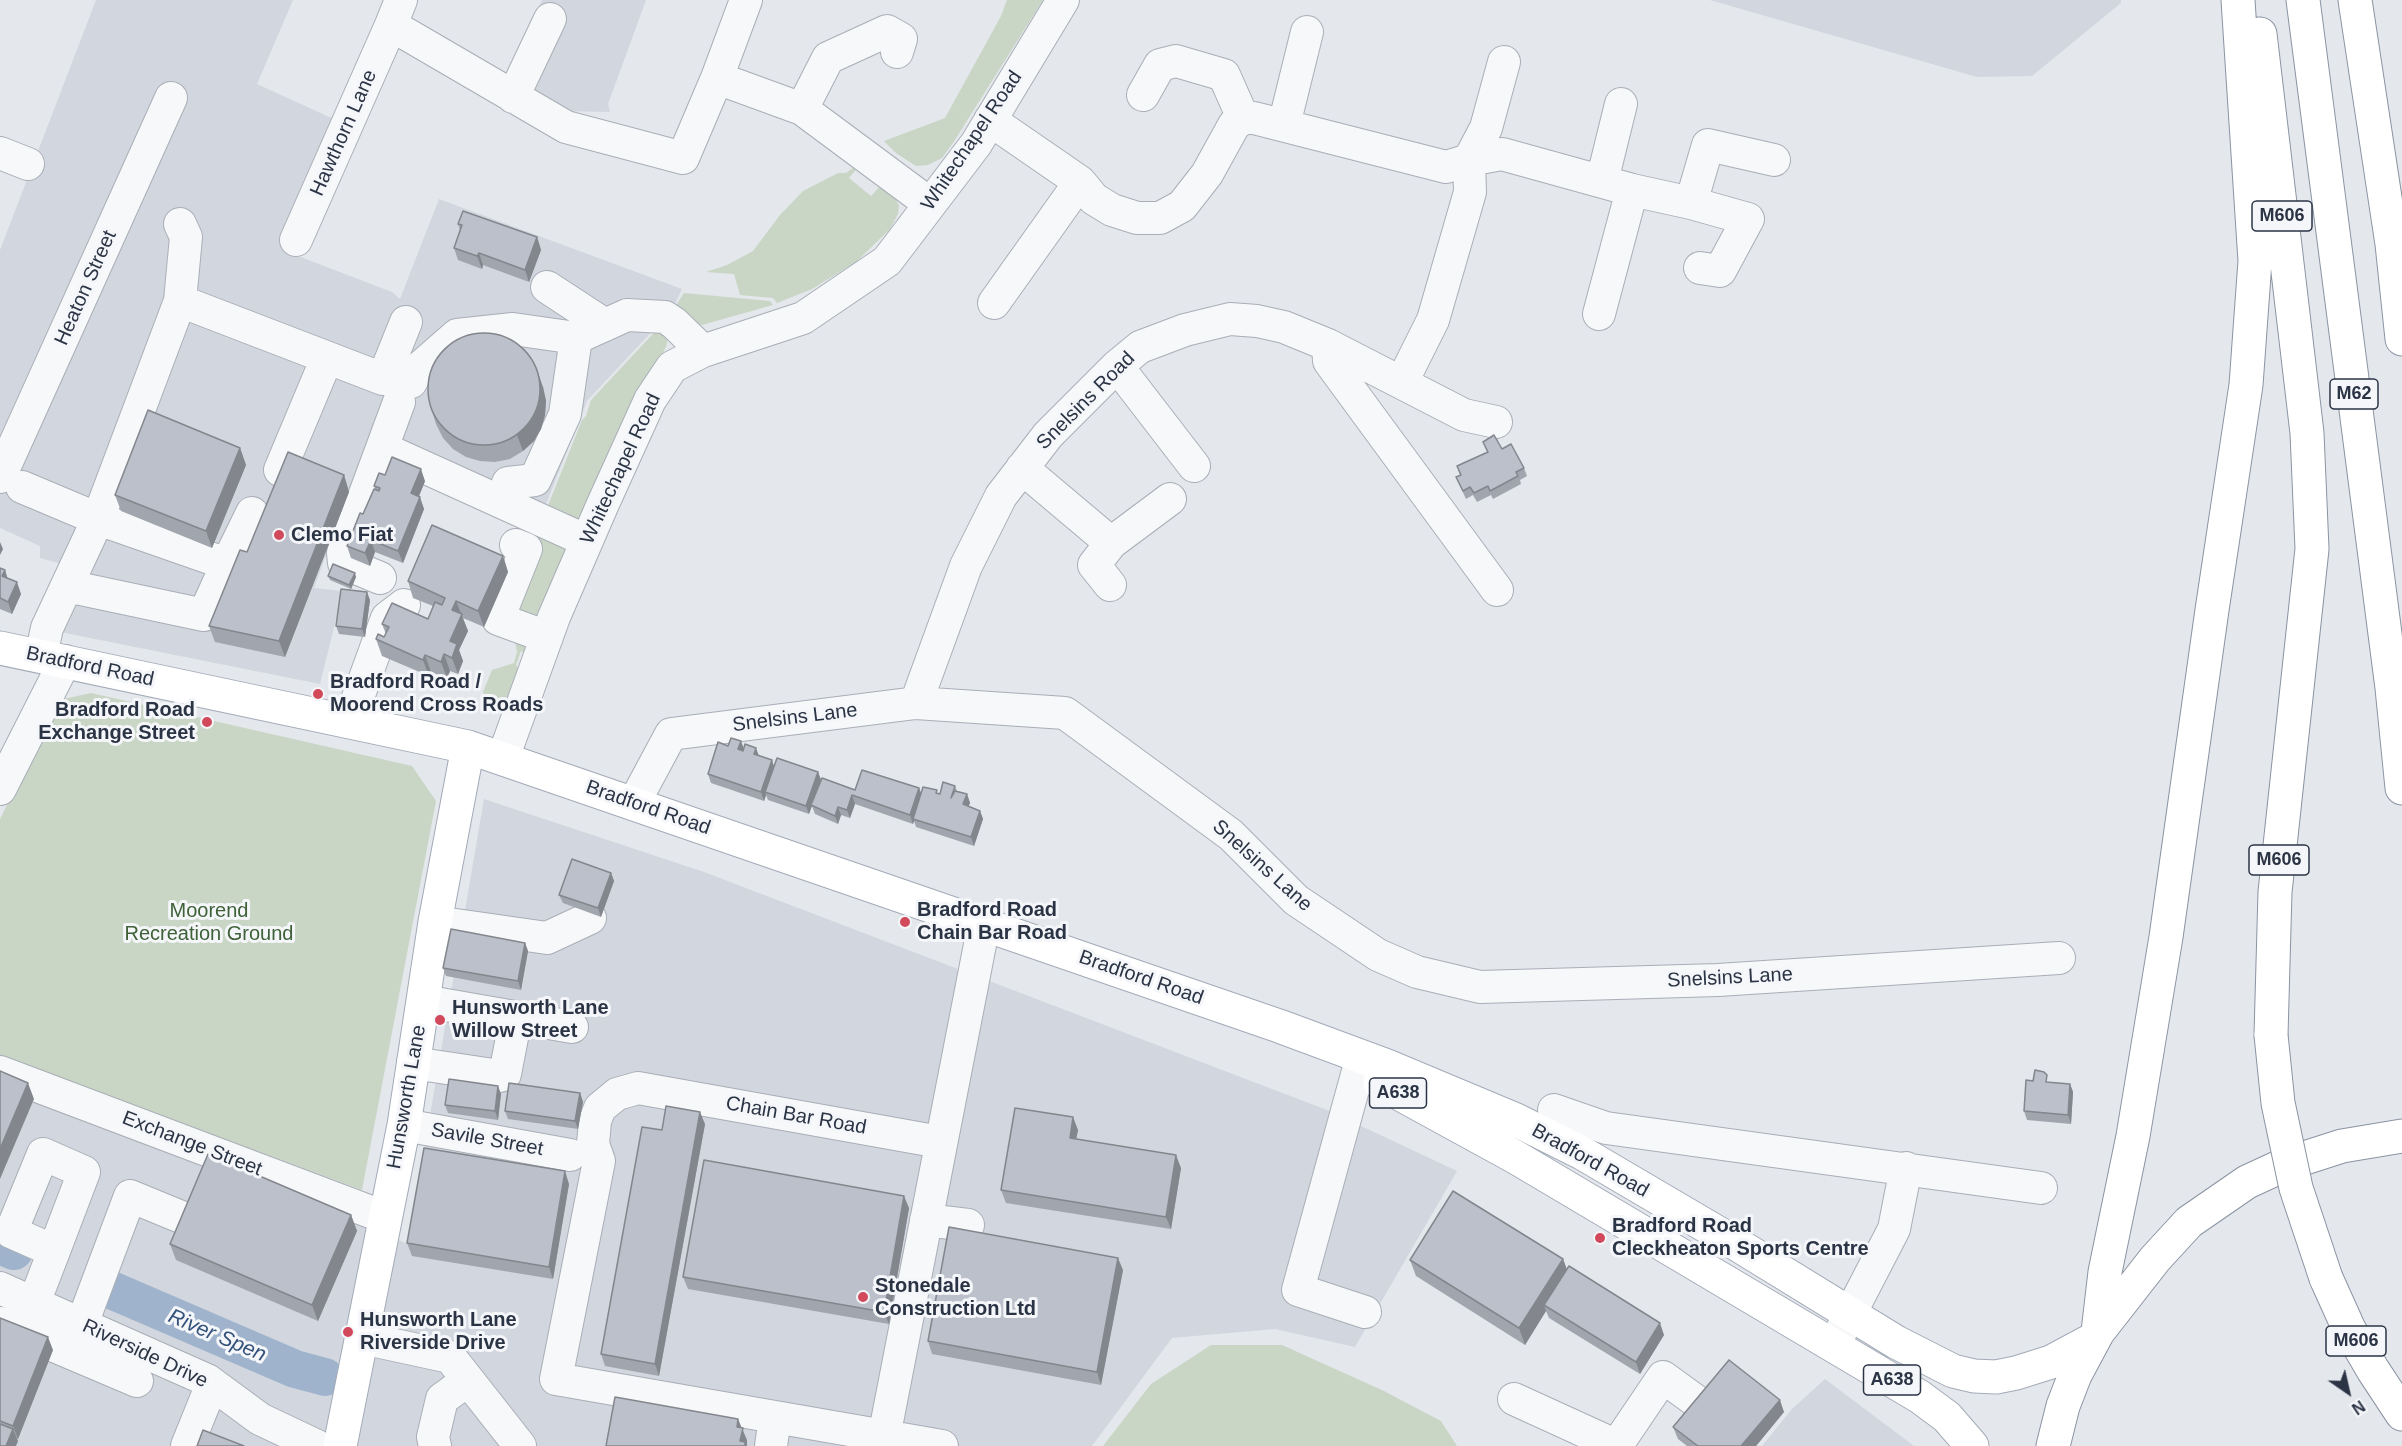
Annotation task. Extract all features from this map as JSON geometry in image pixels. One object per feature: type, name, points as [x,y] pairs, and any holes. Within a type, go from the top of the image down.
[{"type":"main road","points":[[2096,1335],[2105,1272],[2133,1136],[2164,948],[2246,385],[2255,261],[2238,0]]},
{"type":"main road","name":"M606","points":[[2255,0],[2307,433],[2312,549],[2275,892],[2271,1035],[2278,1103],[2296,1188],[2326,1278],[2349,1329],[2397,1407]]},
{"type":"main road","name":"M62","points":[[2303,0],[2392,688],[2402,788]]},
{"type":"main road","points":[[2355,0],[2392,243],[2402,339]]},
{"type":"main road","name":"Bradford Road","points":[[0,648],[468,747],[1280,1026],[1387,1066],[1516,1120],[1582,1153],[1730,1240],[1851,1315],[1929,1360],[1953,1371],[1974,1376],[1996,1377],[2031,1369],[2067,1354],[2096,1335]]},
{"type":"main road","name":"Hunsworth Lane","points":[[340,1446],[404,1125],[435,922],[468,747]]},
{"type":"main road","name":"Bradford Road","points":[[1280,1026],[1517,1158],[1920,1397],[1947,1418],[1972,1446]]},
{"type":"main road","points":[[2053,1446],[2063,1406],[2075,1375],[2096,1335],[2155,1259],[2189,1222],[2238,1188],[2286,1164],[2342,1146],[2402,1136]]},
{"type":"street","name":"Hawthorn Lane","points":[[296,240],[396,13],[513,97],[566,127],[683,158],[717,78],[746,0]]},
{"type":"street","name":"Whitechapel Road","points":[[503,758],[547,638],[587,541],[650,400],[672,366],[703,351],[803,318],[888,261],[976,144],[1063,0]]},
{"type":"street","points":[[513,97],[550,19]]},
{"type":"street","points":[[802,109],[828,58],[887,31],[901,39],[897,52]]},
{"type":"street","points":[[1284,125],[1307,32]]},
{"type":"street","points":[[1143,95],[1161,65],[1176,61],[1224,75],[1243,118]]},
{"type":"street","points":[[1402,382],[1433,320],[1470,192],[1469,160],[1486,128],[1504,62]]},
{"type":"street","points":[[717,78],[802,109],[930,204]]},
{"type":"street","name":"Heaton Street","points":[[11,482],[171,98]]},
{"type":"street","points":[[1602,181],[1621,104]]},
{"type":"street","points":[[990,120],[1080,182],[1094,199],[1112,210],[1137,218],[1160,218],[1182,206],[1207,174],[1234,125],[1243,118],[1254,118],[1284,125],[1446,167],[1502,154],[1748,219],[1720,271],[1700,268]]},
{"type":"street","points":[[1691,203],[1708,145],[1774,160]]},
{"type":"street","points":[[994,303],[1080,182]]},
{"type":"street","points":[[1599,314],[1632,190]]},
{"type":"street","points":[[0,789],[53,658],[47,628],[98,519],[180,301],[186,237],[180,224]]},
{"type":"street","points":[[547,287],[605,325]]},
{"type":"street","points":[[180,301],[382,379],[406,322]]},
{"type":"street","points":[[380,578],[344,563],[343,553],[405,392],[417,370],[457,335],[513,329],[576,338],[627,315],[665,317],[703,351]]},
{"type":"street","name":"Snelsins Road","points":[[916,703],[966,566],[1001,496],[1048,435],[1117,366],[1140,347],[1185,330],[1230,319],[1257,321],[1284,327],[1328,345],[1464,415],[1496,422]]},
{"type":"street","points":[[508,483],[535,480],[565,414],[576,338]]},
{"type":"street","points":[[1328,345],[1329,361],[1497,590]]},
{"type":"street","points":[[280,470],[327,358]]},
{"type":"street","points":[[1117,366],[1194,466]]},
{"type":"street","points":[[382,448],[587,541]]},
{"type":"street","points":[[1022,468],[1111,543]]},
{"type":"street","points":[[11,482],[98,519],[227,564]]},
{"type":"street","points":[[1110,585],[1094,566],[1111,543],[1170,499]]},
{"type":"street","points":[[67,586],[204,615],[252,513]]},
{"type":"street","points":[[516,544],[526,549],[498,619],[547,638]]},
{"type":"street","points":[[349,722],[387,618],[404,605]]},
{"type":"street","name":"Snelsins Lane","points":[[634,803],[671,734],[916,703],[1065,713],[1232,835],[1296,900],[1378,955],[1417,972],[1480,987],[1718,980],[2059,958]]},
{"type":"street","points":[[435,922],[547,938],[590,918]]},
{"type":"street","points":[[884,1437],[984,924]]},
{"type":"street","points":[[423,1001],[572,1027]]},
{"type":"street","points":[[413,1063],[500,1076],[505,1074],[516,1017]]},
{"type":"street","points":[[1358,1071],[1298,1290],[1365,1312]]},
{"type":"street","name":"Exchange Street","points":[[0,1072],[384,1217]]},
{"type":"street","name":"Chain Bar Road","points":[[773,1432],[653,1398],[556,1379],[599,1161],[593,1144],[595,1121],[600,1108],[616,1094],[638,1088],[940,1142]]},
{"type":"street","name":"Bradford Road","points":[[1554,1110],[1606,1128],[2041,1188]]},
{"type":"street","name":"Savile Street","points":[[404,1125],[570,1155]]},
{"type":"street","points":[[1834,1345],[1894,1229],[1906,1168]]},
{"type":"street","points":[[82,1324],[130,1196],[181,1217]]},
{"type":"street","points":[[926,1220],[968,1226]]},
{"type":"street","points":[[34,1303],[54,1251]]},
{"type":"street","name":"Riverside Drive","points":[[0,1288],[207,1380],[260,1419],[317,1446]]},
{"type":"street","points":[[0,1323],[137,1381]]},
{"type":"street","points":[[362,1338],[450,1357],[520,1446]]},
{"type":"street","points":[[1514,1399],[1617,1446],[1663,1377],[1696,1401]]},
{"type":"street","points":[[435,1446],[433,1437],[442,1400],[468,1380]]},
{"type":"street","points":[[187,1446],[212,1384]]},
{"type":"street","points":[[773,1432],[884,1437],[942,1446]]},
{"type":"shaded area","points":[[96,0],[293,0],[257,84],[338,121],[298,256],[392,292],[400,299],[439,199],[682,289],[672,310],[587,401],[543,512],[393,443],[352,491],[334,484],[349,492],[314,588],[343,591],[320,684],[55,631],[66,565],[40,558],[40,546],[0,528],[0,250]]},
{"type":"shaded area","points":[[542,0],[646,0],[608,104],[610,112],[562,111],[506,78]]},
{"type":"shaded area","points":[[1710,0],[2121,0],[2121,3],[2032,76],[1977,77]]},
{"type":"shaded area","points":[[484,799],[704,872],[1327,1110],[1457,1171],[1355,1347],[1275,1329],[1172,1338],[1092,1446],[0,1446],[0,1075],[408,1244]]},
{"type":"shaded area","points":[[1825,1379],[1914,1446],[1762,1446],[1792,1409]]},
{"type":"green space","points":[[1007,0],[1043,0],[942,158],[928,165],[916,166],[896,153],[884,141],[945,118],[1001,16]]},
{"type":"green space","points":[[860,165],[849,178],[871,196],[883,183],[892,190],[899,206],[898,214],[890,229],[856,262],[812,289],[777,303],[773,298],[740,295],[734,274],[706,272],[727,265],[753,251],[780,215],[803,191],[838,173],[846,173]]},
{"type":"green space","points":[[684,293],[770,301],[773,305],[702,325],[669,316]]},
{"type":"green space","points":[[663,323],[670,328],[666,347],[631,410],[575,527],[545,513],[591,400]]},
{"type":"green space","points":[[537,527],[569,540],[560,574],[528,656],[521,651],[516,665],[526,680],[506,711],[486,700],[483,692],[492,670],[514,663],[517,652],[512,625],[529,544]]},
{"type":"green space","name":"Moorend Recreation Ground","points":[[91,693],[412,766],[436,801],[362,1190],[0,1056],[0,819],[59,700]]},
{"type":"green space","points":[[1211,1345],[1282,1345],[1384,1391],[1441,1421],[1457,1446],[1103,1446],[1151,1384]]},
{"type":"building","points":[[463,211],[537,237],[525,270],[479,253],[477,256],[454,248],[462,225],[458,224]]},
{"type":"building","points":[[484,333],[505,337],[524,349],[536,368],[540,389],[536,410],[524,429],[505,441],[484,445],[463,441],[444,429],[432,410],[428,389],[432,368],[444,349],[463,337]]},
{"type":"building","points":[[148,410],[240,448],[206,531],[115,495]]},
{"type":"building","points":[[1494,435],[1502,449],[1511,444],[1524,468],[1516,472],[1518,476],[1490,491],[1488,486],[1474,493],[1470,487],[1463,491],[1456,477],[1461,475],[1457,466],[1488,452],[1483,442]]},
{"type":"building","points":[[288,452],[344,475],[279,641],[209,626],[240,550],[247,552]]},
{"type":"building","points":[[392,457],[421,469],[411,493],[420,497],[398,551],[371,540],[365,553],[347,546],[360,513],[363,514],[374,489],[379,491],[380,488],[374,486],[379,473],[385,475]]},
{"type":"building","points":[[432,525],[503,556],[478,611],[456,601],[452,610],[462,614],[450,641],[457,644],[452,658],[444,654],[441,662],[425,655],[423,660],[376,639],[378,634],[384,637],[389,627],[382,624],[392,603],[428,619],[435,602],[442,605],[445,598],[408,581]]},
{"type":"building","points":[[333,564],[355,573],[349,585],[328,576]]},
{"type":"building","points":[[0,568],[5,570],[2,576],[17,582],[8,602],[0,598]]},
{"type":"building","points":[[341,589],[367,592],[362,629],[336,626]]},
{"type":"building","points":[[731,738],[741,741],[738,749],[743,751],[745,744],[756,748],[754,754],[772,760],[761,792],[708,774],[718,742],[728,746]]},
{"type":"building","points":[[777,758],[818,772],[806,806],[765,792]]},
{"type":"building","points":[[862,770],[919,788],[910,815],[852,795],[847,810],[838,807],[835,816],[811,805],[822,778],[855,790]]},
{"type":"building","points":[[943,782],[955,786],[951,798],[955,791],[967,794],[963,804],[980,811],[971,837],[913,819],[923,787],[937,790],[936,793],[940,794]]},
{"type":"building","points":[[572,859],[611,873],[598,908],[559,895]]},
{"type":"building","points":[[451,929],[525,943],[518,981],[443,968]]},
{"type":"building","points":[[2035,1070],[2047,1075],[2046,1082],[2070,1084],[2068,1115],[2024,1111],[2026,1080],[2033,1081]]},
{"type":"building","points":[[0,1071],[28,1083],[0,1149]]},
{"type":"building","points":[[449,1079],[498,1086],[495,1111],[445,1105]]},
{"type":"building","points":[[509,1083],[580,1093],[575,1121],[505,1111]]},
{"type":"building","points":[[666,1106],[700,1112],[655,1364],[601,1354],[642,1127],[662,1130]]},
{"type":"building","points":[[1015,1108],[1073,1117],[1070,1138],[1176,1155],[1166,1217],[1001,1190]]},
{"type":"building","points":[[424,1148],[565,1171],[549,1267],[407,1243]]},
{"type":"building","points":[[208,1154],[351,1215],[312,1305],[170,1244]]},
{"type":"building","points":[[704,1160],[904,1196],[884,1312],[683,1277]]},
{"type":"building","points":[[1453,1191],[1563,1259],[1519,1328],[1410,1260]]},
{"type":"building","points":[[949,1227],[1118,1258],[1097,1372],[928,1341]]},
{"type":"building","points":[[1569,1266],[1660,1323],[1636,1362],[1544,1305]]},
{"type":"building","points":[[0,1318],[48,1337],[13,1426],[0,1421]]},
{"type":"building","points":[[1729,1360],[1780,1400],[1741,1446],[1698,1446],[1673,1427]]},
{"type":"building","points":[[615,1397],[738,1419],[737,1427],[743,1428],[740,1441],[745,1442],[745,1446],[606,1446]]},
{"type":"building","points":[[0,1424],[13,1429],[6,1446],[0,1446]]},
{"type":"building","points":[[203,1430],[244,1446],[197,1446]]},
{"type":"waterway","name":"River Spen","points":[[0,1245],[14,1251]]},
{"type":"waterway","name":"River Spen","points":[[109,1289],[295,1369],[325,1377]]},
{"type":"place","name":"Clemo Fiat","points":[[279,535]]},
{"type":"place","name":"Bradford Road / Moorend Cross Roads","points":[[318,694]]},
{"type":"place","name":"Bradford Road Exchange Street","points":[[207,722]]},
{"type":"place","name":"Bradford Road Chain Bar Road","points":[[905,922]]},
{"type":"place","name":"Hunsworth Lane Willow Street","points":[[440,1020]]},
{"type":"place","name":"Bradford Road Cleckheaton Sports Centre","points":[[1600,1238]]},
{"type":"place","name":"Stonedale Construction Ltd","points":[[863,1297]]},
{"type":"place","name":"Hunsworth Lane Riverside Drive","points":[[348,1332]]}]
